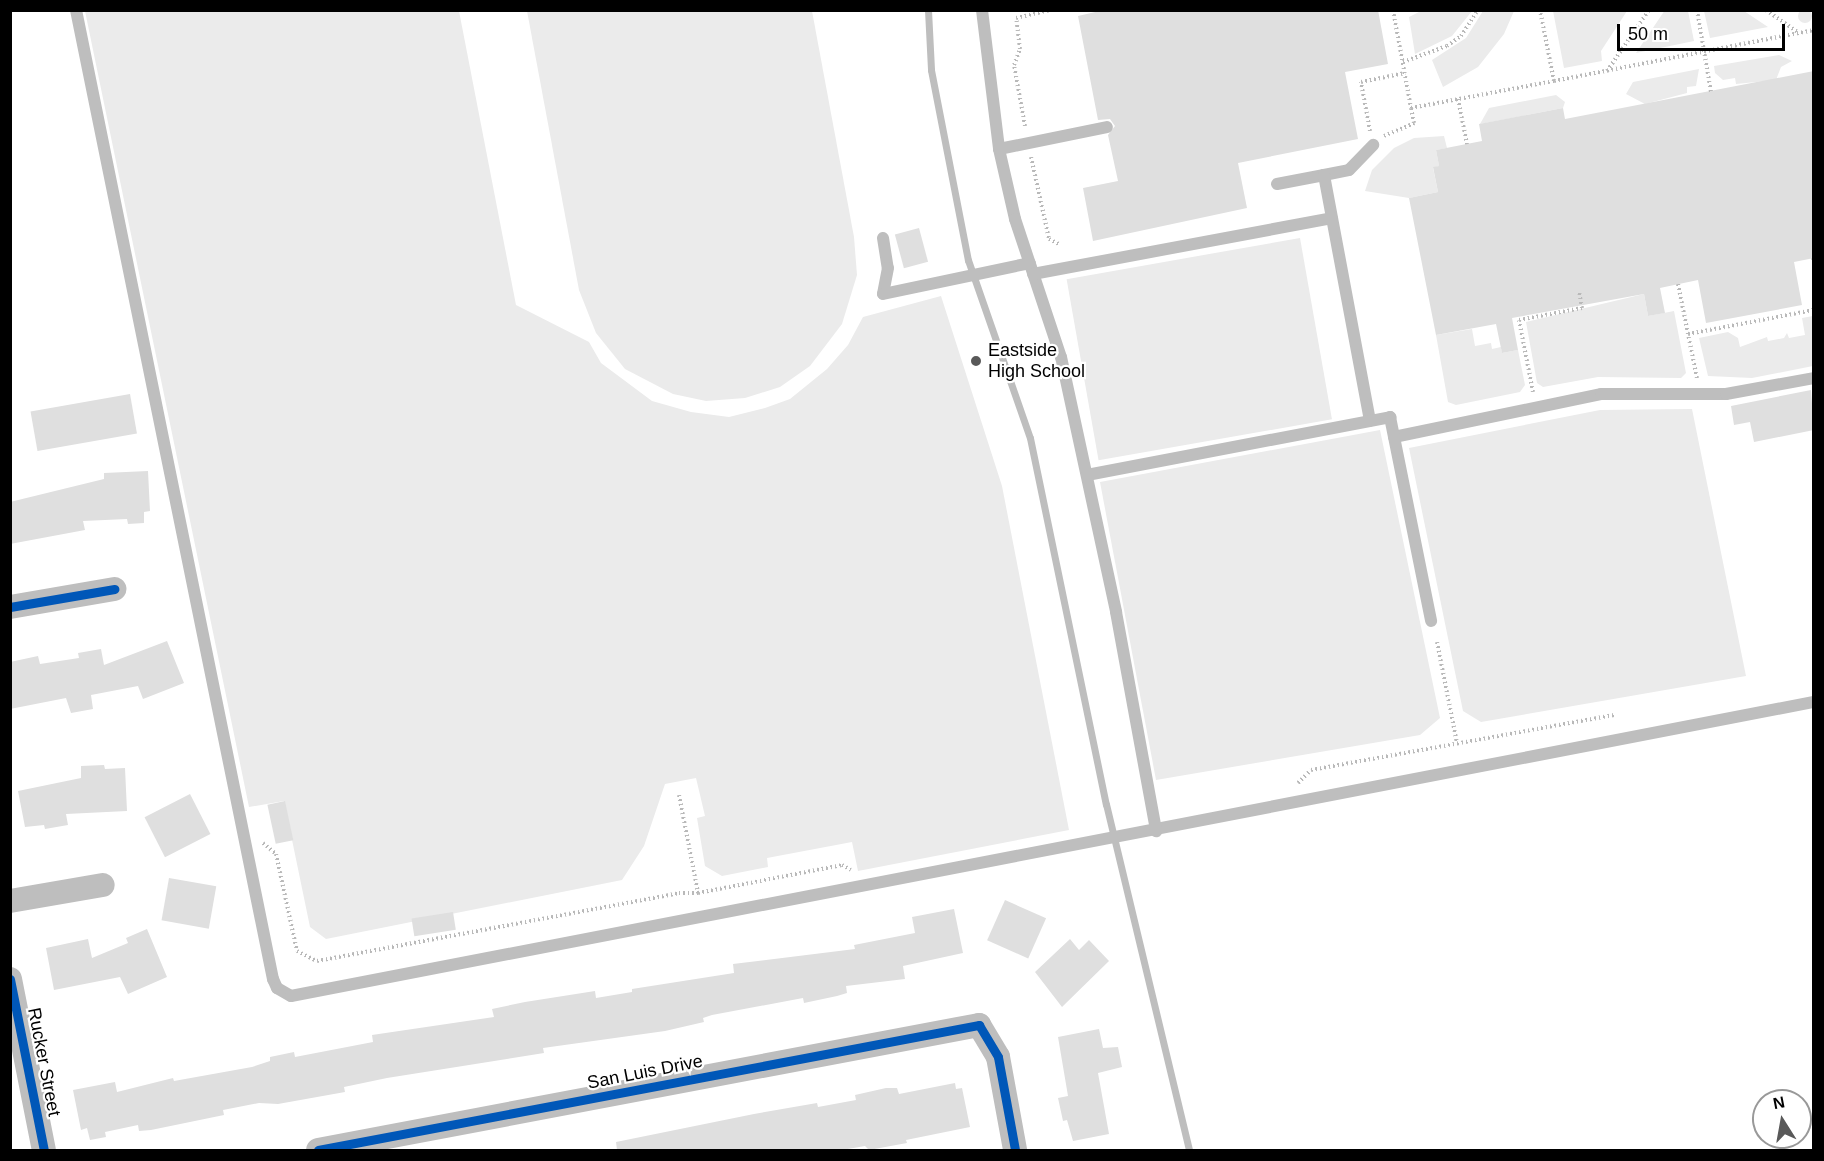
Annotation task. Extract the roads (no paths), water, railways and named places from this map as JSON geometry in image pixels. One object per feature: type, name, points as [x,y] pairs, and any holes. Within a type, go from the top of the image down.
[{"type":"street","points":[[10,607],[114,589]]},
{"type":"street","points":[[10,902],[103,885]]},
{"type":"street","name":"Rucker Street","points":[[10,979],[44,1150]]},
{"type":"street","name":"San Luis Drive","points":[[318,1150],[979,1026],[998,1057],[1016,1150]]},
{"type":"lane","points":[[76,10],[277,988],[297,997],[1814,702]]},
{"type":"lane","points":[[981,10],[999,149],[1031,269],[1061,357],[1087,475],[1156,831]]},
{"type":"lane","points":[[999,149],[1107,127]]},
{"type":"lane","points":[[1277,184],[1349,170],[1373,145]]},
{"type":"lane","points":[[1324,175],[1370,421]]},
{"type":"lane","points":[[883,238],[888,268],[883,294],[1332,218]]},
{"type":"lane","points":[[1394,437],[1601,394],[1726,394],[1814,378]]},
{"type":"lane","points":[[1087,475],[1390,417],[1431,621]]},
{"type":"waterway","points":[[928,10],[931,70],[968,260],[1030,438],[1106,804],[1189,1150]]},
{"type":"place","name":"Eastside High School","points":[[976,361]]}]
